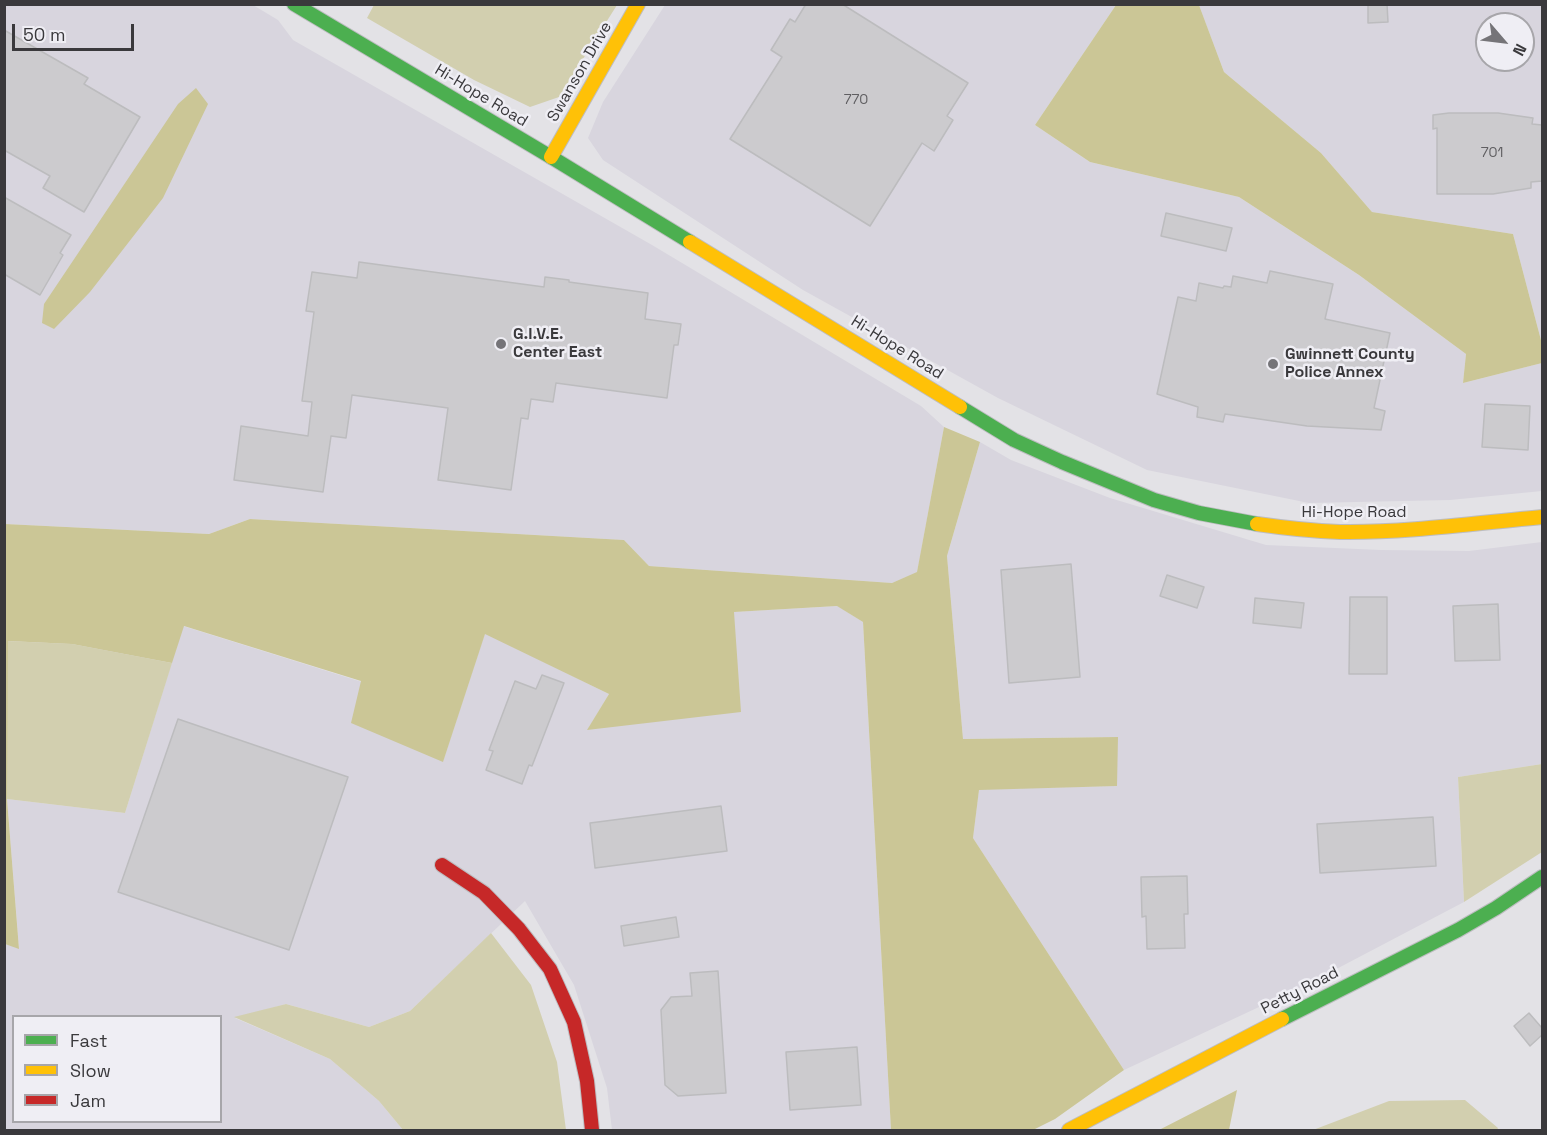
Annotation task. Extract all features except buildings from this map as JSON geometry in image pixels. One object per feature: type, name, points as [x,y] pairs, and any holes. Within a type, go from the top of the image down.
[{"type":"street","name":"Hi-Hope Road","points":[[294,4],[551,157],[1014,440],[1154,500],[1199,513],[1244,522],[1291,529],[1341,532],[1419,529],[1542,517]]},
{"type":"street","name":"Swanson Drive","points":[[551,157],[638,4]]},
{"type":"street","points":[[442,866],[484,893],[519,929],[550,969],[574,1022],[587,1081],[592,1131]]},
{"type":"street","name":"Petty Road","points":[[1069,1131],[1458,930],[1542,877]]},
{"type":"shaded area","points":[[374,4],[617,5],[559,97],[530,107],[474,80],[367,18]]},
{"type":"shaded area","points":[[4,5],[253,5],[278,20],[293,40],[652,245],[921,406],[944,427],[917,573],[892,583],[649,566],[624,540],[250,519],[209,534],[5,524]]},
{"type":"shaded area","points":[[665,5],[1116,5],[1035,125],[1090,162],[1239,197],[1359,275],[1466,354],[1463,383],[1542,363],[1542,491],[1450,500],[1309,503],[1147,470],[998,398],[803,290],[603,160],[588,138],[603,102]]},
{"type":"shaded area","points":[[1116,5],[1199,5],[1224,72],[1321,153],[1372,212],[1513,234],[1542,344],[1542,363],[1463,383],[1466,354],[1359,275],[1239,197],[1090,162],[1035,125]]},
{"type":"shaded area","points":[[1199,5],[1542,5],[1542,344],[1513,234],[1372,212],[1321,153],[1224,72]]},
{"type":"shaded area","points":[[196,88],[208,104],[163,198],[90,292],[54,329],[42,323],[44,304],[178,104]]},
{"type":"shaded area","points":[[944,427],[980,442],[947,556],[963,739],[1118,737],[1117,786],[979,790],[973,838],[1124,1070],[1055,1119],[1033,1130],[891,1130],[863,622],[837,606],[734,612],[741,712],[587,730],[609,694],[485,634],[443,762],[351,723],[361,681],[184,626],[172,663],[72,644],[8,641],[7,799],[19,949],[5,944],[5,524],[209,534],[250,519],[624,540],[649,566],[892,583],[917,572]]},
{"type":"shaded area","points":[[980,442],[1011,460],[1110,498],[1266,545],[1469,551],[1542,542],[1542,764],[1458,777],[1464,902],[1304,986],[1124,1070],[973,838],[979,789],[1117,786],[1117,737],[963,739],[947,556]]},
{"type":"shaded area","points":[[838,606],[863,622],[891,1130],[612,1130],[607,1088],[574,985],[525,901],[410,1011],[369,1027],[286,1004],[235,1018],[330,1059],[379,1101],[403,1130],[5,1130],[5,944],[19,948],[7,799],[125,813],[183,626],[362,682],[443,761],[485,633],[609,694],[588,729],[733,612]]},
{"type":"shaded area","points":[[7,641],[72,644],[172,663],[125,813],[7,799]]},
{"type":"shaded area","points":[[1542,764],[1542,852],[1464,902],[1458,777]]},
{"type":"shaded area","points":[[491,933],[531,985],[557,1062],[566,1130],[403,1130],[379,1101],[330,1059],[234,1017],[286,1004],[369,1027],[410,1011]]},
{"type":"shaded area","points":[[1237,1090],[1229,1130],[1159,1130]]},
{"type":"shaded area","points":[[1465,1100],[1498,1128],[1497,1130],[1313,1130],[1389,1101]]},
{"type":"traffic: fast","points":[[294,4],[690,242]]},
{"type":"traffic: fast","points":[[960,407],[1014,440],[1154,500],[1199,513],[1257,524]]},
{"type":"traffic: fast","points":[[1282,1019],[1458,930],[1542,877]]},
{"type":"traffic: slow","points":[[551,157],[638,4]]},
{"type":"traffic: slow","points":[[690,242],[960,407]]},
{"type":"traffic: slow","points":[[1257,524],[1319,531],[1365,532],[1542,517]]},
{"type":"traffic: slow","points":[[1069,1130],[1282,1019]]},
{"type":"traffic: jam","points":[[442,865],[484,893],[519,929],[550,969],[574,1022],[587,1081],[592,1130]]},
{"type":"place","name":"G.I.V.E. Center East","points":[[501,344]]},
{"type":"place","name":"Gwinnett County Police Annex","points":[[1273,364]]}]
